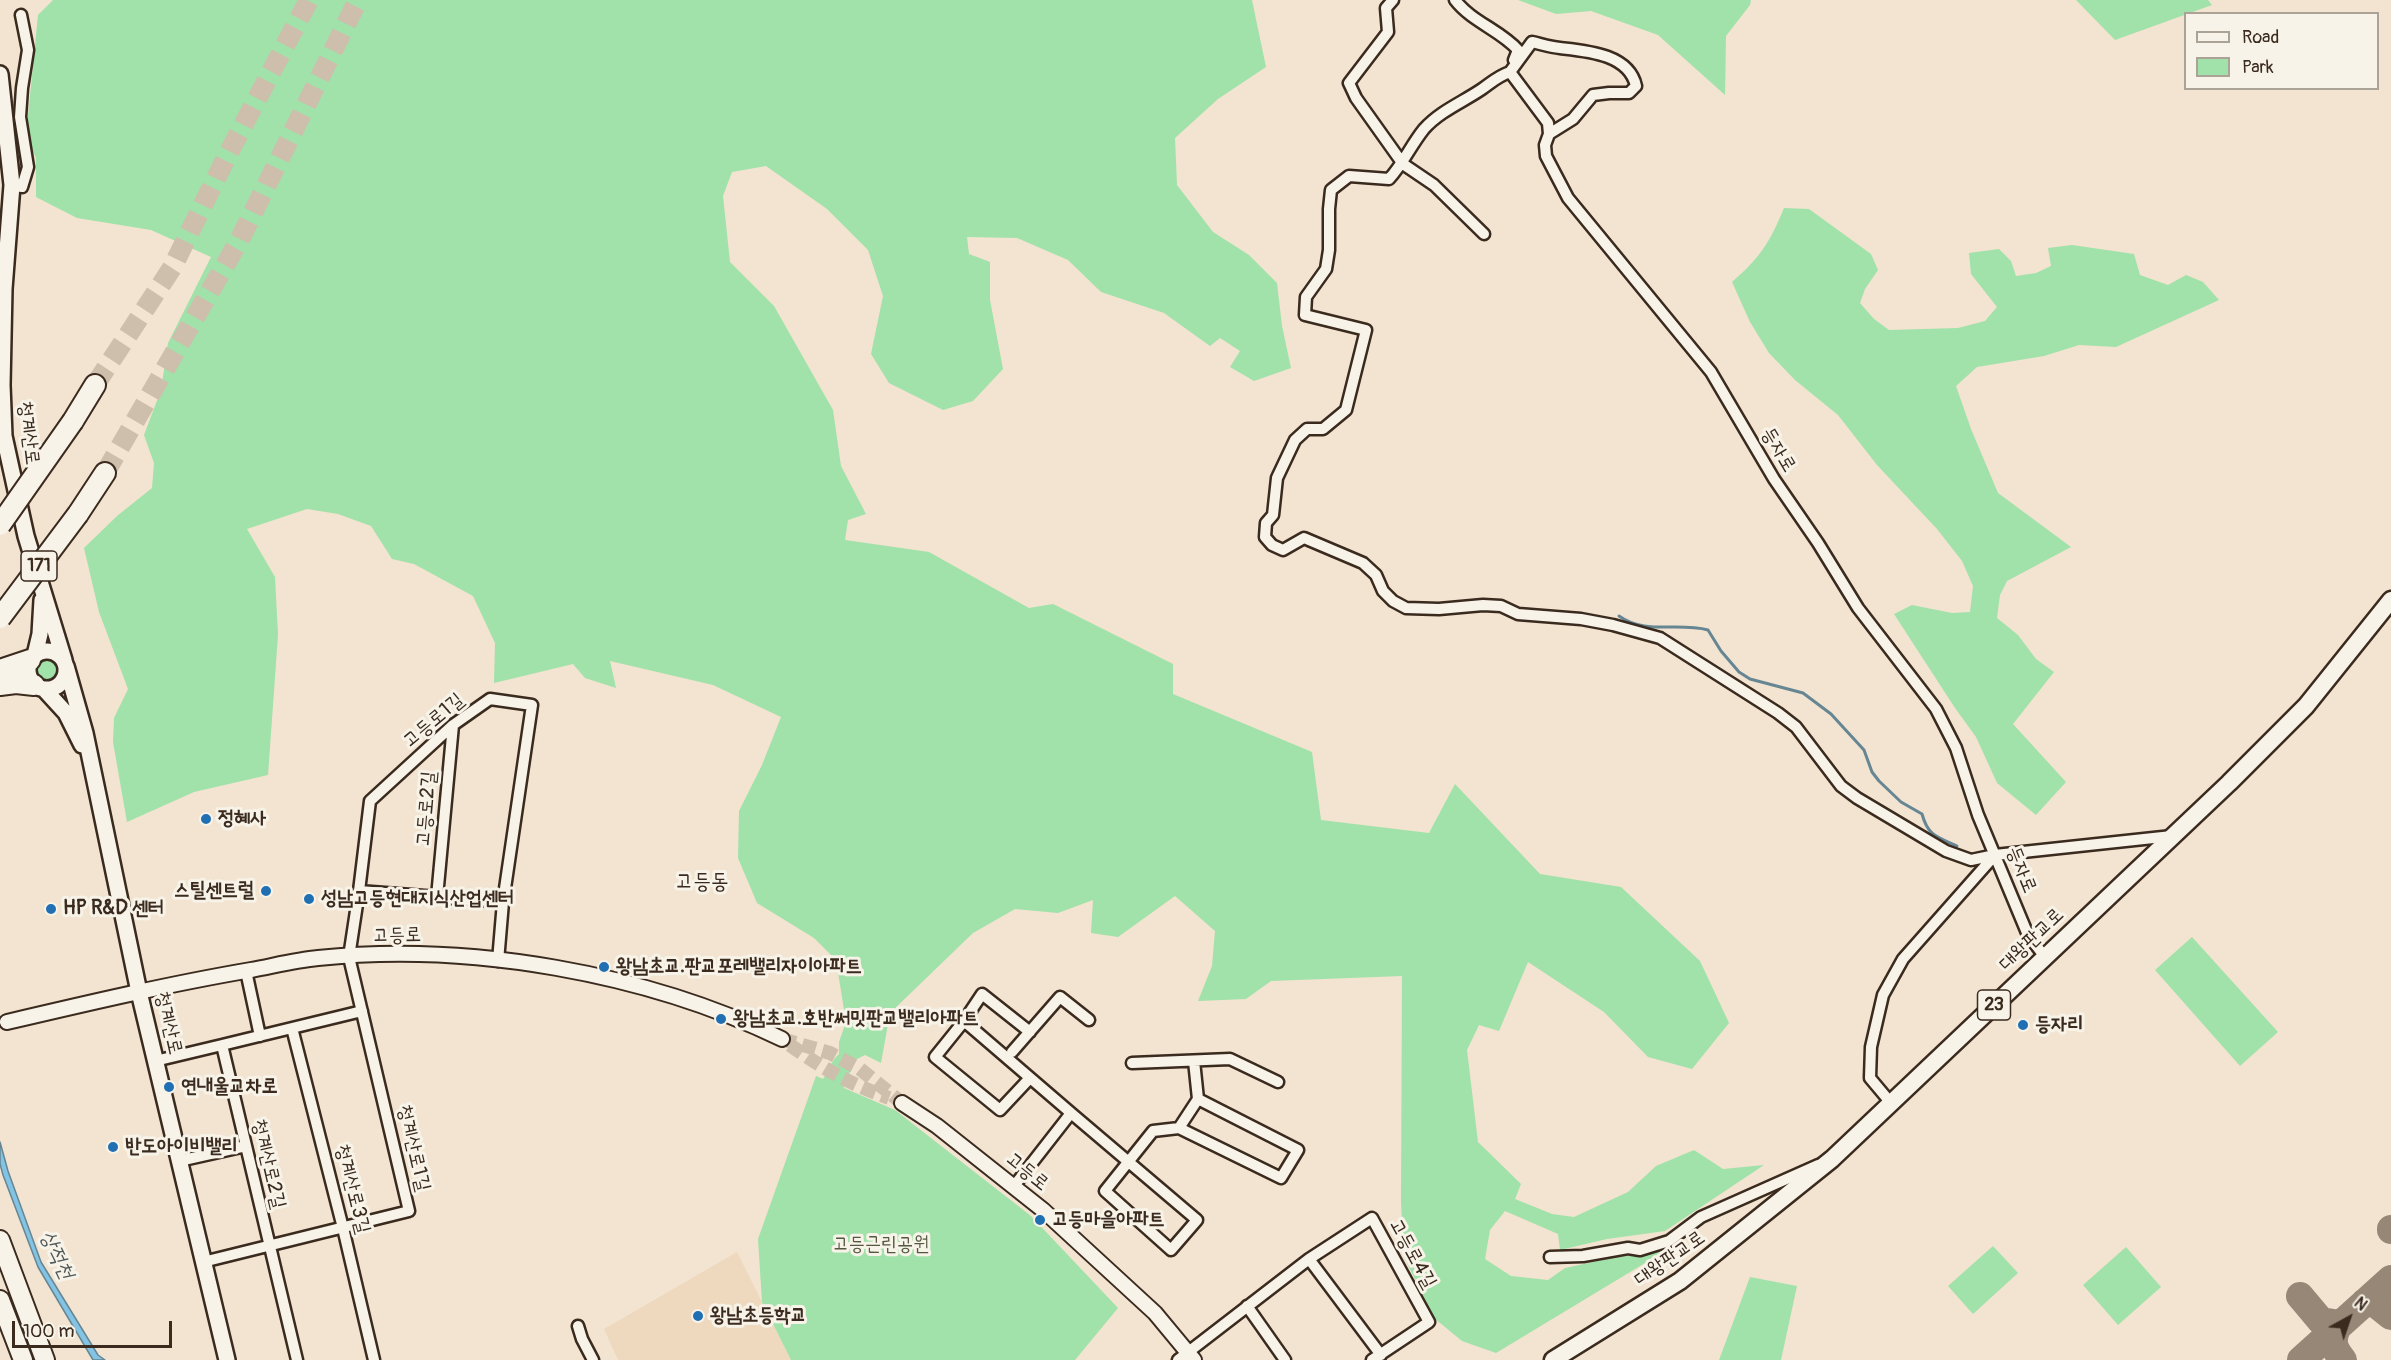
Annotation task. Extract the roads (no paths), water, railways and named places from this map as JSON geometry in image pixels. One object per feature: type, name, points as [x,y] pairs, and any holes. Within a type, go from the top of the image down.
[{"type":"highway","points":[[0,525],[73,421],[95,385]]},
{"type":"highway","name":"171","points":[[0,618],[78,514],[105,473]]},
{"type":"highway","points":[[0,670],[32,657]]},
{"type":"highway","points":[[0,685],[16,683],[39,687]]},
{"type":"highway","points":[[0,1240],[45,1360]]},
{"type":"highway","points":[[0,1300],[22,1360]]},
{"type":"main road","name":"청계산로","points":[[0,74],[12,185],[4,289],[3,435],[21,518],[85,733],[138,992],[227,1360]]},
{"type":"main road","name":"청계산로","points":[[32,657],[42,622],[40,579]]},
{"type":"main road","name":"대왕판교로","points":[[1553,1360],[1680,1281],[1832,1159],[2306,706],[2391,600]]},
{"type":"main road","points":[[47,650],[59,655],[65,663],[66,672],[61,684],[50,689],[39,687],[27,673],[32,657],[47,650]]},
{"type":"main road","name":"청계산로","points":[[39,687],[66,713],[91,764]]},
{"type":"street","points":[[1392,0],[1386,8],[1388,32],[1349,83],[1356,98],[1403,164],[1434,184],[1484,234]]},
{"type":"street","points":[[1455,0],[1468,14],[1485,27],[1507,38],[1518,50],[1510,72]]},
{"type":"street","points":[[12,185],[22,187],[28,167],[20,117],[28,50],[21,15]]},
{"type":"street","points":[[1549,134],[1573,120],[1593,95],[1629,93],[1636,86],[1634,76],[1613,59],[1598,53],[1532,42],[1510,72],[1495,77],[1482,88],[1452,105],[1425,128],[1403,164],[1389,179],[1349,176],[1331,190],[1326,269],[1306,297],[1305,315],[1365,330],[1346,410],[1323,429],[1307,429],[1295,440],[1277,478],[1273,515],[1266,523],[1265,537],[1272,545],[1283,550],[1304,538],[1341,552],[1363,563],[1376,575],[1383,591],[1406,608],[1501,606],[1518,614],[1537,618],[1581,619],[1660,638],[1778,713],[1796,727],[1841,786],[1857,798],[1946,851],[1971,860],[1995,855],[2172,836]]},
{"type":"street","name":"등자로","points":[[1510,72],[1548,123],[1546,156],[1568,198],[1711,372],[1774,479],[1818,543],[1858,608],[1936,709],[1956,748],[1978,815],[2028,935],[2045,957]]},
{"type":"street","name":"고등로1길","points":[[349,957],[370,801],[453,724],[490,699],[532,705],[503,902],[498,961]]},
{"type":"street","name":"고등로2길","points":[[437,897],[453,724]]},
{"type":"street","points":[[1891,1103],[1870,1078],[1871,1047],[1883,995],[1903,959],[1995,855]]},
{"type":"street","points":[[359,891],[503,902]]},
{"type":"street","name":"고등로","points":[[7,1022],[138,992],[318,958],[422,954],[498,961],[593,974],[684,998],[782,1039]]},
{"type":"street","name":"청계산로1길","points":[[203,1262],[409,1211],[349,957]]},
{"type":"street","points":[[246,970],[260,1036]]},
{"type":"street","points":[[1030,1032],[982,994],[935,1057],[999,1110],[1030,1078]]},
{"type":"street","points":[[1012,1052],[1060,997],[1089,1020]]},
{"type":"street","points":[[155,1061],[362,1011]]},
{"type":"street","points":[[964,1021],[1030,1078],[1128,1161],[1197,1220],[1171,1250],[1105,1191],[1128,1161],[1153,1131],[1179,1128],[1281,1178],[1298,1150],[1198,1099]]},
{"type":"street","name":"청계산로3길","points":[[292,1028],[374,1360]]},
{"type":"street","name":"청계산로2길","points":[[222,1045],[297,1360]]},
{"type":"street","points":[[1132,1063],[1230,1059],[1278,1082]]},
{"type":"street","points":[[1179,1128],[1198,1099],[1194,1061]]},
{"type":"street","name":"고등로","points":[[902,1103],[937,1126],[1043,1210],[1155,1313],[1186,1357]]},
{"type":"street","points":[[1014,1186],[1071,1113]]},
{"type":"street","points":[[179,1161],[246,1146]]},
{"type":"street","points":[[1550,1257],[1583,1256],[1628,1248],[1640,1250],[1670,1241],[1701,1217],[1832,1159]]},
{"type":"street","name":"고등로4길","points":[[1186,1357],[1247,1306],[1309,1259],[1372,1218],[1429,1322],[1377,1357],[1309,1259]]},
{"type":"street","points":[[1247,1306],[1285,1360]]},
{"type":"street","points":[[578,1326],[593,1360]]},
{"type":"water","points":[[0,1142],[8,1171],[41,1262],[98,1355],[105,1360],[93,1360],[38,1267],[3,1175],[0,1164]]},
{"type":"waterway","points":[[1619,616],[1629,622],[1651,627],[1708,630],[1721,651],[1739,672],[1750,679],[1803,693],[1831,714],[1864,750],[1872,772],[1879,781],[1901,802],[1922,814],[1927,827],[1934,835],[1957,846]]},
{"type":"tunnel","points":[[95,385],[172,268],[227,156],[309,0]]},
{"type":"tunnel","points":[[105,473],[239,241],[358,0]]},
{"type":"tunnel","points":[[782,1039],[830,1053],[860,1069],[902,1103]]},
{"type":"tunnel","points":[[790,1045],[837,1075],[889,1098]]},
{"type":"place","name":"정혜사","points":[[206,819]]},
{"type":"place","name":"스틸센트럴","points":[[266,891]]},
{"type":"place","name":"성남고등현대지식산업센터","points":[[309,899]]},
{"type":"place","name":"HP R&D 센터","points":[[51,909]]},
{"type":"place","name":"왕남초교.판교포레밸리자이아파트","points":[[604,967]]},
{"type":"place","name":"왕남초교.호반써밋판교밸리아파트","points":[[721,1019]]},
{"type":"place","name":"등자리","points":[[2023,1025]]},
{"type":"place","name":"연내울교차로","points":[[169,1087]]},
{"type":"place","name":"반도아이비밸리","points":[[113,1147]]},
{"type":"place","name":"고등마을아파트","points":[[1040,1220]]},
{"type":"place","name":"왕남초등학교","points":[[698,1316]]},
{"type":"district","name":"고등동","points":[[702,882]]},
{"type":"park label","name":"고등근린공원","points":[[881,1245]]},
{"type":"water label","name":"상적천","points":[[56,1255]]}]
